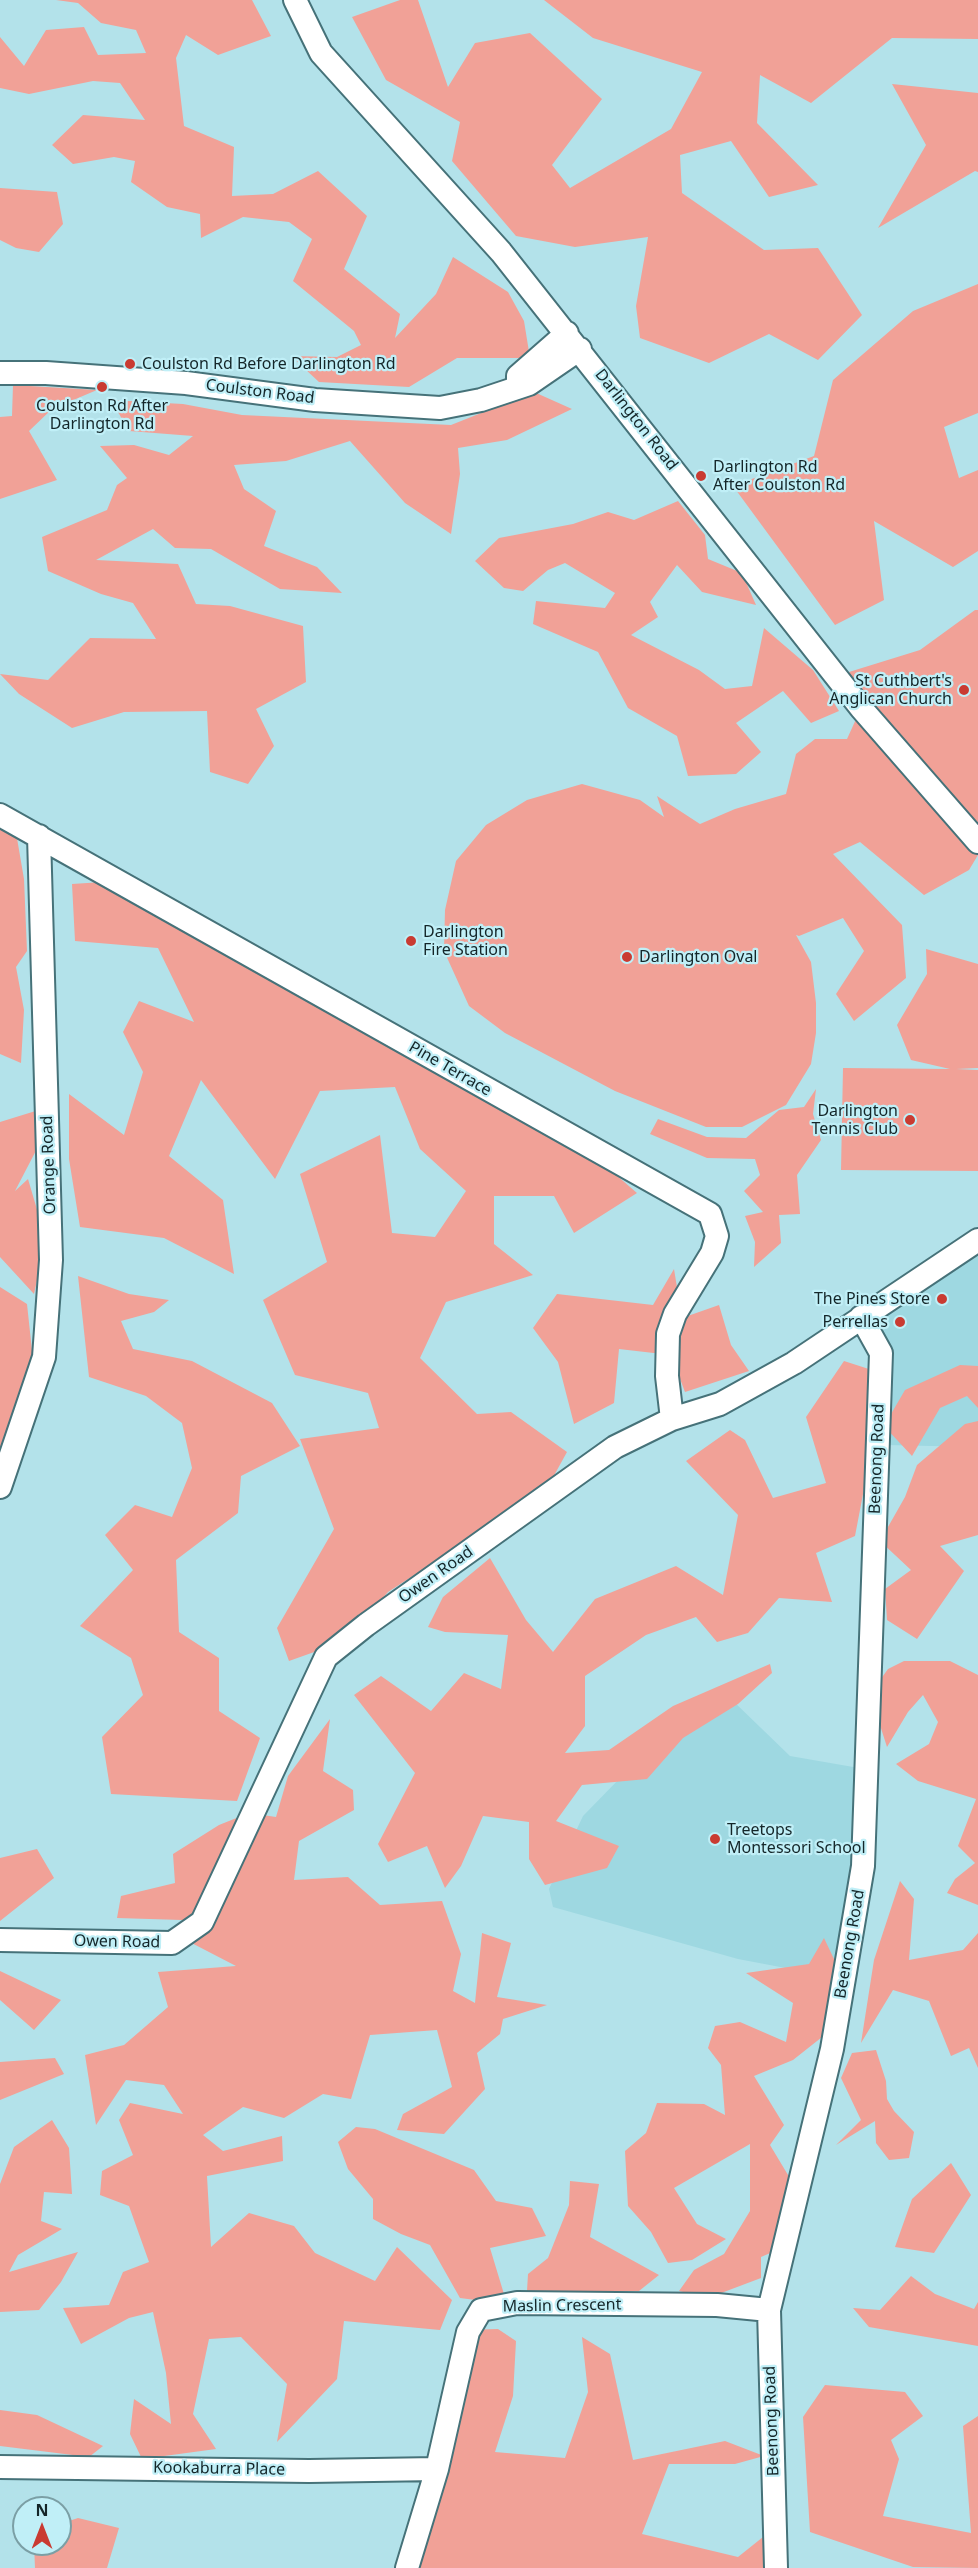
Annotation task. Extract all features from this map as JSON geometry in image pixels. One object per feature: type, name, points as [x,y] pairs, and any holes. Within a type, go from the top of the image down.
[{"type":"street","name":"Darlington Road","points":[[295,0],[321,53],[501,252],[574,341],[861,708],[978,842]]},
{"type":"street","name":"Coulston Road","points":[[0,373],[45,373],[186,383],[315,399],[440,408],[481,400],[529,384],[574,341]]},
{"type":"street","name":"Pine Terrace","points":[[0,815],[710,1214],[717,1236],[712,1253],[675,1314],[668,1334],[667,1376],[672,1419]]},
{"type":"street","name":"Orange Road","points":[[0,1487],[44,1357],[51,1260],[39,836]]},
{"type":"street","name":"Owen Road","points":[[0,1940],[172,1943],[202,1922],[326,1657],[366,1625],[615,1447],[672,1419],[720,1404],[794,1363],[978,1240]]},
{"type":"street","name":"Beenong Road","points":[[776,2568],[769,2310],[832,2049],[863,1866],[881,1353],[861,1317]]},
{"type":"street","name":"Maslin Crescent","points":[[407,2568],[437,2469],[468,2332],[481,2310],[517,2304],[717,2305],[769,2310]]},
{"type":"street","name":"Kookaburra Place","points":[[0,2467],[437,2469]]},
{"type":"shaded area","points":[[56,0],[252,0],[271,36],[218,55],[186,35],[176,58],[184,126],[234,147],[232,196],[273,194],[318,171],[367,216],[344,269],[400,314],[395,338],[436,294],[453,257],[508,292],[524,321],[530,358],[457,358],[409,387],[319,382],[291,356],[337,357],[361,345],[354,331],[293,281],[312,239],[289,222],[243,217],[201,238],[200,214],[167,207],[131,182],[135,161],[114,157],[73,164],[52,145],[83,115],[145,120],[120,83],[93,81],[29,94],[0,88],[0,37],[24,66],[46,30],[84,27],[98,55],[146,53],[136,30],[101,23],[78,3]]},
{"type":"shaded area","points":[[400,0],[418,0],[448,87],[475,43],[530,33],[602,99],[552,165],[570,188],[671,129],[702,72],[593,38],[544,0],[978,0],[978,39],[892,38],[811,103],[760,75],[757,123],[818,185],[769,197],[731,141],[680,155],[682,193],[764,250],[818,248],[862,315],[818,360],[769,334],[709,363],[640,338],[636,306],[648,237],[575,247],[516,236],[452,161],[460,122],[386,80],[352,17]]},
{"type":"shaded area","points":[[892,84],[978,93],[978,172],[975,171],[878,228],[926,145]]},
{"type":"shaded area","points":[[0,188],[57,192],[63,224],[39,252],[16,248],[0,240]]},
{"type":"shaded area","points":[[978,284],[978,413],[944,427],[959,478],[978,470],[978,551],[953,567],[874,521],[884,600],[835,625],[733,486],[814,456],[833,380],[913,311]]},
{"type":"shaded area","points":[[13,385],[97,390],[52,409],[29,431],[57,480],[0,499],[0,417],[12,416]]},
{"type":"shaded area","points":[[534,392],[572,409],[507,440],[458,448],[460,474],[451,534],[405,503],[350,441],[286,461],[234,465],[244,489],[276,511],[264,546],[317,567],[342,593],[280,589],[211,549],[175,548],[153,529],[96,560],[178,564],[196,604],[230,606],[303,626],[306,682],[256,709],[274,746],[248,784],[210,772],[207,711],[124,712],[72,728],[19,694],[0,674],[48,680],[90,638],[156,639],[133,603],[101,594],[48,571],[42,537],[107,510],[117,485],[127,478],[100,446],[134,445],[169,455],[193,436],[129,431],[111,400],[183,404],[242,415],[451,425]]},
{"type":"shaded area","points":[[678,501],[705,535],[708,559],[742,573],[756,605],[702,592],[677,565],[650,602],[658,617],[631,635],[699,670],[725,689],[752,686],[764,628],[813,670],[839,711],[811,723],[783,691],[736,723],[761,752],[736,774],[688,776],[677,736],[628,708],[598,652],[533,624],[536,601],[605,608],[615,593],[565,563],[548,570],[523,591],[504,588],[475,561],[499,538],[573,524],[608,512],[634,520]]},
{"type":"shaded area","name":"Darlington Oval","points":[[978,610],[978,855],[969,870],[924,895],[860,842],[833,854],[902,925],[906,978],[854,1021],[836,994],[864,951],[843,918],[799,936],[796,935],[811,962],[816,1003],[816,1033],[811,1064],[786,1105],[742,1127],[706,1127],[615,1091],[505,1033],[469,1006],[444,951],[445,910],[456,861],[486,825],[527,800],[582,784],[640,800],[664,817],[657,796],[700,824],[735,809],[786,794],[796,754],[815,739],[847,739],[862,706],[849,672],[920,650]]},
{"type":"shaded area","points":[[0,812],[13,815],[24,879],[27,951],[16,967],[24,1010],[21,1063],[0,1054]]},
{"type":"shaded area","points":[[118,881],[564,1130],[637,1193],[574,1233],[554,1196],[494,1196],[494,1244],[533,1275],[446,1302],[420,1358],[477,1414],[511,1412],[567,1452],[546,1490],[388,1592],[345,1641],[289,1661],[277,1628],[334,1529],[300,1439],[379,1428],[368,1393],[295,1375],[263,1300],[327,1262],[300,1174],[380,1135],[392,1233],[435,1237],[466,1191],[420,1149],[395,1087],[320,1091],[275,1179],[201,1080],[169,1156],[223,1200],[234,1274],[164,1238],[80,1227],[69,1159],[69,1094],[124,1135],[143,1072],[123,1032],[139,1001],[194,1022],[158,948],[75,941],[72,884]]},
{"type":"shaded area","name":"Darlington Tennis Club","points":[[926,949],[978,964],[978,1068],[956,1069],[978,1070],[978,1171],[841,1170],[843,1068],[950,1069],[911,1060],[897,1025],[927,974]]},
{"type":"shaded area","points":[[816,1089],[813,1114],[821,1140],[797,1175],[800,1214],[779,1215],[781,1243],[754,1267],[755,1242],[745,1216],[763,1212],[744,1191],[760,1175],[755,1159],[707,1158],[650,1134],[658,1119],[707,1137],[746,1138],[779,1110],[804,1107]]},
{"type":"shaded area","points":[[42,1109],[41,1141],[15,1191],[28,1179],[46,1240],[34,1294],[0,1257],[0,1122]]},
{"type":"shaded area","points":[[978,1242],[978,1447],[886,1445],[865,1320]]},
{"type":"shaded area","points":[[674,1269],[682,1318],[719,1305],[731,1345],[749,1371],[685,1392],[671,1355],[619,1349],[614,1403],[574,1424],[558,1362],[533,1328],[557,1294],[653,1305]]},
{"type":"shaded area","points":[[78,1276],[129,1294],[169,1300],[154,1312],[121,1321],[133,1349],[192,1361],[272,1403],[300,1446],[241,1476],[238,1513],[176,1560],[179,1632],[219,1658],[219,1711],[260,1738],[237,1801],[111,1794],[102,1737],[143,1695],[131,1658],[80,1626],[133,1570],[105,1535],[135,1505],[172,1517],[192,1468],[182,1423],[146,1396],[89,1377]]},
{"type":"shaded area","points":[[0,1287],[27,1304],[33,1360],[0,1468]]},
{"type":"shaded area","points":[[844,1361],[875,1371],[868,1468],[855,1536],[816,1553],[832,1602],[779,1598],[748,1633],[717,1642],[696,1617],[646,1635],[585,1676],[585,1726],[565,1753],[609,1750],[673,1706],[770,1664],[772,1673],[738,1704],[683,1738],[647,1779],[582,1785],[556,1821],[619,1846],[607,1868],[545,1885],[529,1859],[529,1822],[483,1816],[461,1866],[445,1888],[427,1846],[388,1862],[378,1844],[415,1773],[354,1695],[381,1676],[431,1711],[464,1673],[501,1689],[508,1635],[445,1632],[428,1627],[443,1597],[490,1558],[526,1620],[553,1652],[595,1599],[676,1566],[723,1595],[738,1515],[686,1461],[730,1430],[745,1440],[773,1498],[826,1483],[806,1417]]},
{"type":"shaded area","points":[[960,1365],[978,1366],[978,1408],[967,1396],[940,1408],[912,1456],[884,1426],[905,1390]]},
{"type":"shaded area","points":[[978,1421],[978,1535],[940,1546],[964,1571],[917,1639],[887,1620],[885,1589],[911,1570],[880,1541],[905,1497],[917,1465],[965,1424]]},
{"type":"shaded area","points":[[904,1661],[950,1661],[978,1675],[978,1905],[947,1893],[955,1879],[975,1863],[958,1846],[976,1799],[918,1781],[896,1764],[929,1744],[938,1722],[923,1695],[908,1712],[887,1747],[870,1694],[888,1669]]},
{"type":"shaded area","name":"Treetops Montessori School","points":[[731,1699],[790,1756],[859,1768],[858,1862],[833,1977],[738,1959],[553,1907],[549,1889],[583,1816],[622,1776]]},
{"type":"shaded area","points":[[330,1719],[323,1771],[353,1790],[354,1810],[299,1841],[294,1880],[348,1877],[380,1905],[442,1901],[461,1954],[453,1991],[475,2003],[482,1933],[511,1943],[497,1997],[547,2005],[503,2019],[500,2034],[477,2053],[485,2089],[444,2134],[397,2130],[403,2114],[452,2087],[437,2030],[370,2035],[351,2099],[323,2094],[284,2118],[243,2107],[203,2135],[223,2151],[282,2136],[283,2161],[207,2176],[211,2247],[249,2213],[294,2226],[315,2253],[375,2281],[397,2247],[452,2300],[440,2330],[344,2321],[337,2379],[277,2442],[287,2384],[241,2337],[209,2339],[193,2414],[216,2449],[142,2459],[130,2434],[134,2399],[171,2424],[166,2373],[153,2312],[129,2318],[81,2344],[63,2308],[109,2305],[123,2272],[149,2262],[129,2206],[100,2195],[102,2171],[133,2155],[119,2120],[130,2103],[183,2114],[164,2085],[126,2080],[96,2125],[85,2055],[124,2045],[168,2007],[158,1972],[236,1966],[180,1937],[182,1920],[117,1918],[121,1896],[175,1883],[173,1854],[219,1825],[249,1813],[276,1817],[288,1776]]},
{"type":"shaded area","points":[[37,1849],[54,1878],[0,1921],[0,1858]]},
{"type":"shaded area","points":[[900,1881],[914,1899],[909,1960],[963,1950],[978,1933],[978,2068],[969,2048],[951,2056],[929,2001],[893,1990],[861,2043],[874,1960]]},
{"type":"shaded area","points":[[824,1938],[842,1976],[836,2026],[793,2060],[754,2076],[784,2125],[770,2145],[794,2185],[782,2248],[761,2257],[761,2278],[708,2298],[679,2291],[694,2270],[724,2254],[750,2211],[750,2144],[674,2188],[697,2224],[726,2239],[692,2260],[668,2263],[651,2232],[628,2206],[625,2151],[646,2133],[657,2103],[704,2104],[725,2115],[721,2065],[708,2048],[715,2026],[740,2022],[786,2042],[793,2003],[746,1973],[809,1964]]},
{"type":"shaded area","points":[[0,1971],[61,2000],[34,2030],[0,2000]]},
{"type":"shaded area","points":[[876,2050],[886,2081],[887,2099],[894,2111],[914,2132],[909,2158],[889,2160],[876,2143],[875,2121],[836,2145],[861,2120],[841,2078],[852,2053]]},
{"type":"shaded area","points":[[55,2058],[64,2074],[0,2100],[0,2062]]},
{"type":"shaded area","points":[[52,2120],[69,2148],[72,2194],[44,2192],[41,2221],[62,2229],[18,2255],[9,2272],[78,2252],[61,2282],[39,2310],[0,2312],[0,2184],[14,2147]]},
{"type":"shaded area","points":[[356,2127],[375,2129],[474,2170],[496,2201],[532,2208],[546,2236],[490,2248],[507,2304],[460,2298],[430,2245],[401,2234],[373,2219],[373,2199],[348,2169],[338,2142]]},
{"type":"shaded area","points":[[951,2163],[971,2195],[934,2253],[895,2247],[912,2199]]},
{"type":"shaded area","points":[[570,2181],[599,2184],[590,2237],[659,2275],[639,2291],[527,2291],[528,2274],[548,2258],[569,2205]]},
{"type":"shaded area","points":[[911,2276],[935,2294],[974,2309],[978,2302],[978,2346],[869,2327],[853,2308],[880,2310]]},
{"type":"shaded area","points":[[498,2329],[516,2341],[513,2396],[495,2452],[565,2458],[588,2392],[582,2337],[610,2354],[633,2460],[725,2441],[764,2456],[735,2464],[669,2464],[642,2534],[738,2557],[768,2533],[769,2568],[412,2568],[464,2330]]},
{"type":"shaded area","points":[[825,2385],[905,2392],[923,2416],[891,2440],[899,2459],[883,2516],[971,2533],[963,2426],[978,2416],[978,2568],[913,2567],[810,2532],[803,2417]]},
{"type":"shaded area","points":[[0,2410],[37,2415],[103,2446],[89,2457],[0,2446]]},
{"type":"shaded area","points":[[78,2518],[119,2528],[107,2568],[35,2568],[34,2556],[72,2556],[72,2520]]},
{"type":"place","name":"Coulston Rd Before Darlington Rd","points":[[130,364]]},
{"type":"place","name":"Coulston Rd After Darlington Rd","points":[[102,387]]},
{"type":"place","name":"Darlington Rd After Coulston Rd","points":[[701,476]]},
{"type":"place","name":"St Cuthbert's Anglican Church","points":[[964,690]]},
{"type":"place","name":"Darlington Fire Station","points":[[411,941]]},
{"type":"place","name":"Darlington Oval","points":[[627,957]]},
{"type":"place","name":"Darlington Tennis Club","points":[[910,1120]]},
{"type":"place","name":"The Pines Store","points":[[942,1299]]},
{"type":"place","name":"Perrellas","points":[[900,1322]]},
{"type":"place","name":"Treetops Montessori School","points":[[715,1839]]}]
